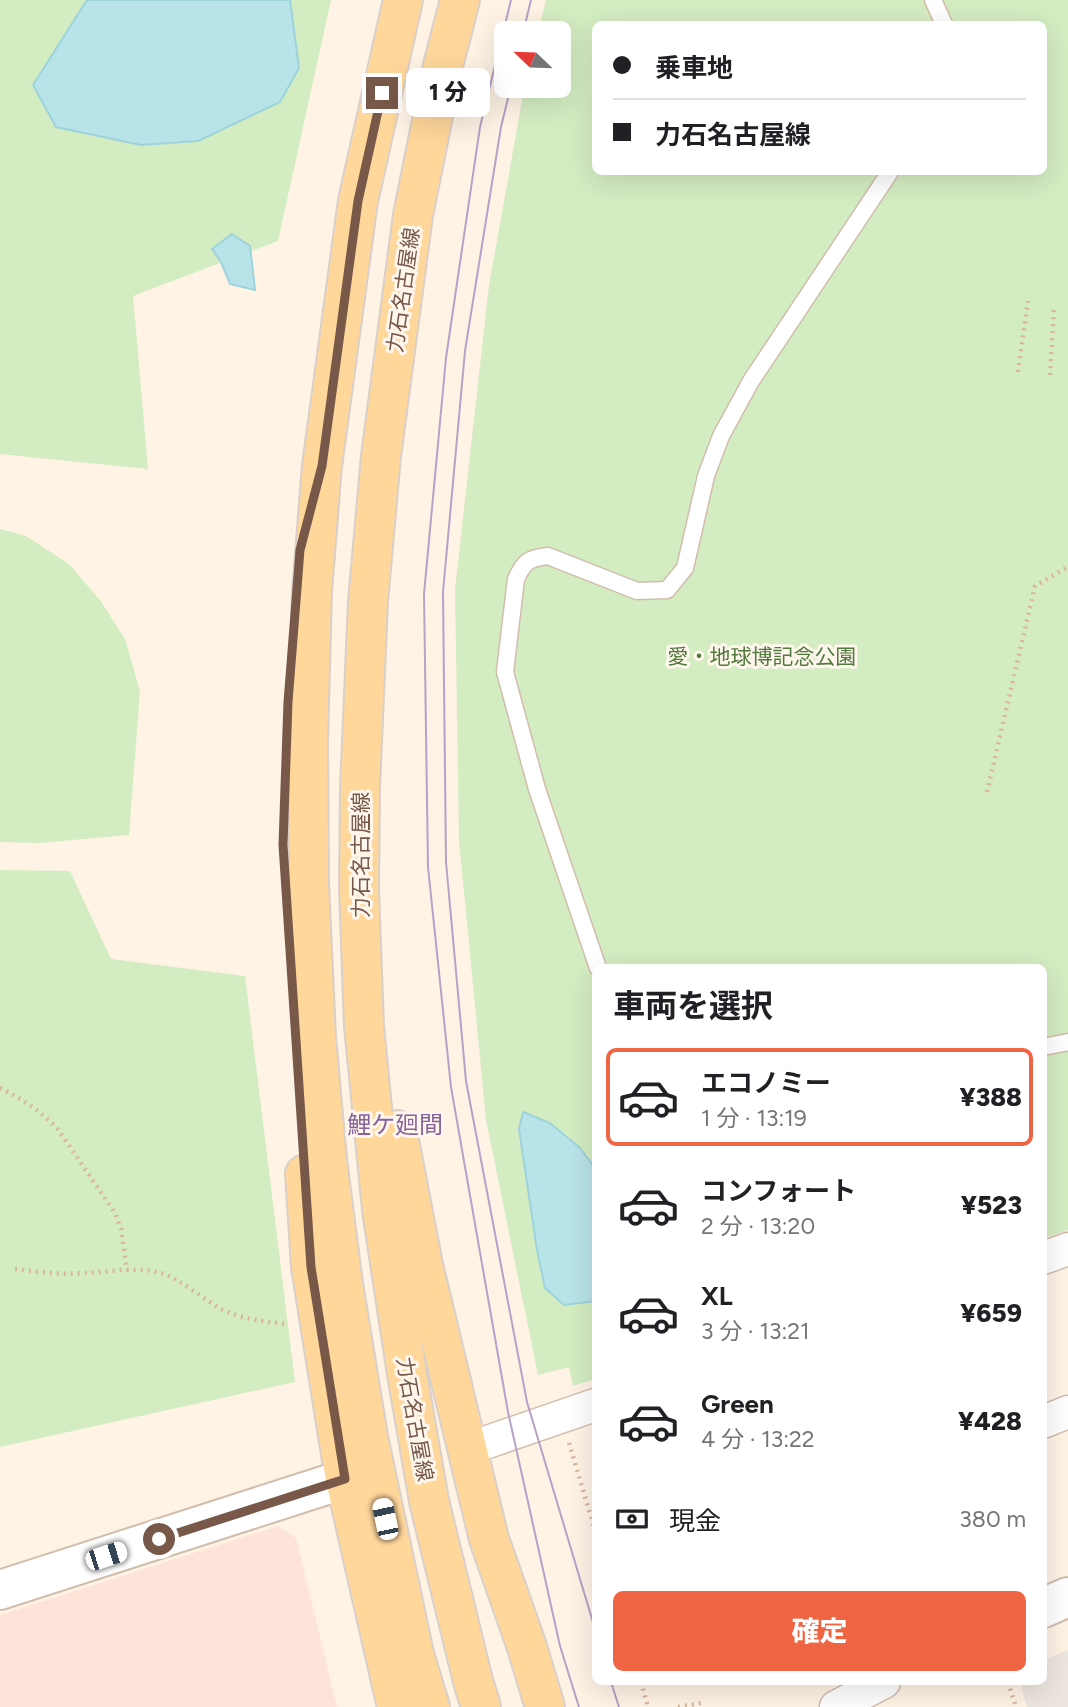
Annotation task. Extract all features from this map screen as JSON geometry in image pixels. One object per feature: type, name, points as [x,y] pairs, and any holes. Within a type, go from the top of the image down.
[{"type":"main road","points":[[403,0],[358,201],[322,466],[312,591],[308,741],[309,883],[316,1037],[327,1160],[343,1284],[368,1437],[414,1654],[430,1707]]},
{"type":"main road","name":"力石名古屋線","points":[[460,0],[443,66],[413,215],[381,456],[368,602],[359,788],[359,889],[364,1026],[382,1210],[429,1501],[481,1707]]},
{"type":"main road","points":[[322,466],[300,550],[288,702],[283,845],[311,1267],[345,1479],[397,1707]]},
{"type":"main road","points":[[359,889],[403,1162],[423,1265],[489,1539],[545,1707]]},
{"type":"street","points":[[1047,1257],[1068,1250]]},
{"type":"street","points":[[467,1449],[592,1406]]},
{"type":"street","points":[[1047,1420],[1068,1412]]},
{"type":"street","points":[[0,1590],[345,1479]]},
{"type":"street","points":[[1047,1606],[1068,1597]]},
{"type":"street","points":[[835,1707],[878,1685]]},
{"type":"street","points":[[866,1707],[882,1685]]},
{"type":"lane","points":[[933,0],[943,21]]},
{"type":"lane","points":[[597,964],[537,789],[505,672],[516,579],[522,566],[533,557],[548,556],[637,591],[667,590],[685,568],[706,476],[721,436],[751,381],[888,175]]},
{"type":"lane","points":[[1047,1046],[1068,1042]]},
{"type":"path","points":[[1018,372],[1028,301]]},
{"type":"path","points":[[1050,375],[1054,308]]},
{"type":"path","points":[[987,792],[1035,586],[1068,567]]},
{"type":"path","points":[[0,1088],[45,1116],[57,1128],[115,1213],[121,1229],[127,1270]]},
{"type":"path","points":[[15,1269],[83,1274],[127,1270],[164,1273],[221,1308],[247,1320],[284,1324]]},
{"type":"path","points":[[562,1416],[592,1520]]},
{"type":"path","points":[[641,1685],[648,1707]]},
{"type":"path","points":[[1010,1685],[1016,1707]]},
{"type":"path","points":[[678,1707],[701,1703]]},
{"type":"shaded area","points":[[278,1526],[296,1538],[337,1707],[0,1707],[0,1615]]},
{"type":"shaded area","points":[[1068,1650],[1068,1707],[1027,1707],[1021,1685],[1047,1685],[1047,1658]]},
{"type":"green space","points":[[0,0],[331,0],[278,241],[133,296],[148,469],[0,454]]},
{"type":"green space","name":"愛・地球博記念公園","points":[[546,0],[1068,0],[1068,1230],[1047,1237],[1047,964],[592,964],[592,1380],[573,1386],[569,1367],[538,1375],[486,1120],[459,840],[455,590],[489,285],[522,98],[571,98],[571,21],[541,21]]},
{"type":"green space","points":[[0,529],[26,536],[69,564],[100,600],[125,639],[140,691],[129,835],[39,843],[0,842]]},
{"type":"green space","points":[[0,870],[70,871],[111,959],[245,976],[295,1382],[0,1447]]},
{"type":"water","points":[[87,0],[290,0],[299,68],[280,102],[198,141],[141,145],[56,127],[33,85]]},
{"type":"water","points":[[232,234],[250,246],[255,290],[230,284],[212,249]]},
{"type":"water","points":[[523,1112],[550,1123],[580,1148],[592,1164],[592,1301],[564,1305],[545,1288],[519,1129]]},
{"type":"tram line","points":[[511,0],[480,127],[446,358],[424,594],[428,867],[451,1087],[508,1412],[560,1646],[579,1707]]},
{"type":"tram line","points":[[526,21],[531,0]]},
{"type":"tram line","points":[[508,98],[501,127],[465,351],[443,592],[446,862],[466,1081],[527,1402],[592,1619]]},
{"type":"tram line","points":[[612,1685],[619,1707]]},
{"type":"district","name":"鯉ケ廻間","points":[[395,1124]]},
{"type":"route","points":[[159,1539],[345,1479],[311,1267],[283,845],[288,702],[300,550],[322,466],[358,201],[382,93]]}]
